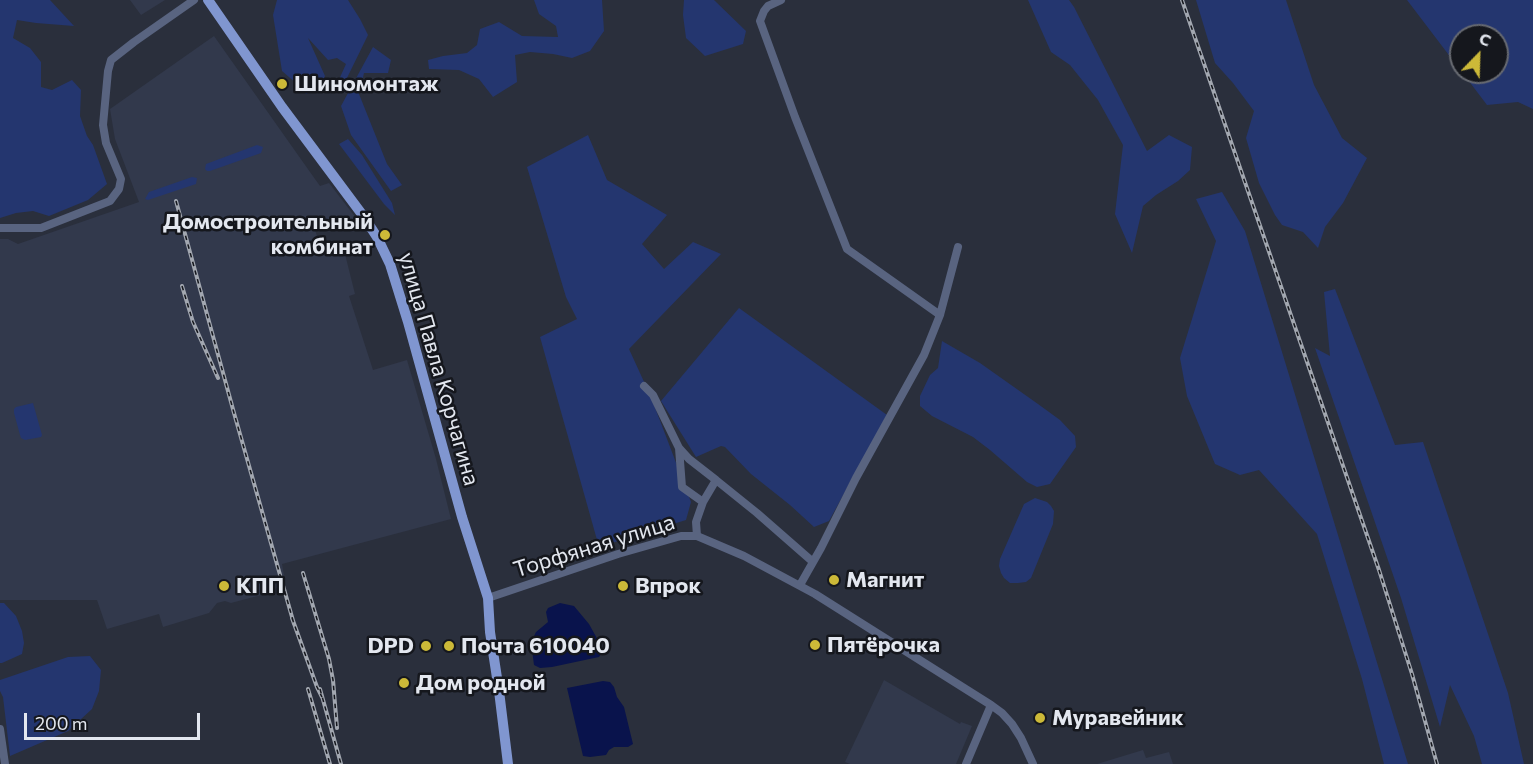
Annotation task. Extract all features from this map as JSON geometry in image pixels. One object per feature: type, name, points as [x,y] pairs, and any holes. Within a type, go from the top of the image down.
[{"type":"main road","name":"улица Павла Корчагина","points":[[207,0],[282,107],[371,226],[384,249],[408,322],[462,517],[488,598],[490,632],[508,764]]},
{"type":"street","points":[[0,228],[41,228],[110,201],[119,189],[122,179],[106,143],[103,125],[111,60],[194,0]]},
{"type":"street","points":[[781,0],[768,6],[760,21],[847,249],[940,315]]},
{"type":"street","points":[[800,585],[856,478],[917,371],[940,315],[958,247]]},
{"type":"street","points":[[644,386],[653,395],[679,448],[689,459],[757,513],[813,562]]},
{"type":"street","points":[[679,448],[682,487],[703,502]]},
{"type":"street","points":[[697,536],[696,522],[703,502],[716,480]]},
{"type":"street","name":"Торфяная улица","points":[[488,598],[629,551],[681,536],[697,536],[744,556],[800,585],[991,705],[1012,724],[1033,764]]},
{"type":"street","points":[[966,764],[991,705]]},
{"type":"street","points":[[0,729],[5,764]]},
{"type":"shaded area","points":[[0,0],[50,0],[74,26],[17,20],[13,38],[30,48],[41,62],[41,87],[52,90],[72,80],[81,90],[80,116],[107,184],[88,200],[49,216],[33,211],[0,218]]},
{"type":"shaded area","points":[[130,0],[165,0],[141,15]]},
{"type":"shaded area","points":[[277,0],[348,0],[368,35],[346,80],[337,84],[346,64],[337,58],[328,60],[308,38],[325,76],[319,88],[306,94],[282,71],[273,15]]},
{"type":"shaded area","points":[[534,0],[602,0],[604,31],[590,51],[572,58],[530,52],[515,55],[517,82],[493,97],[479,79],[459,70],[429,69],[428,60],[467,53],[477,45],[480,29],[499,22],[522,36],[558,37],[556,26],[539,14]]},
{"type":"shaded area","points":[[684,0],[714,0],[746,31],[743,44],[705,56],[686,38]]},
{"type":"shaded area","points":[[1028,0],[1069,0],[1147,151],[1169,135],[1192,147],[1190,170],[1143,206],[1132,253],[1115,214],[1123,145],[1098,100],[1070,65],[1051,52]]},
{"type":"shaded area","points":[[1196,0],[1286,0],[1314,85],[1342,138],[1367,158],[1343,203],[1325,227],[1318,248],[1303,232],[1282,225],[1259,183],[1246,138],[1254,111],[1215,63]]},
{"type":"shaded area","points":[[1407,0],[1533,0],[1533,109],[1518,102],[1487,105],[1471,84],[1509,84],[1509,24],[1449,24],[1449,55]]},
{"type":"shaded area","points":[[214,36],[320,186],[329,183],[356,218],[315,230],[321,248],[338,244],[340,250],[344,250],[355,294],[349,296],[373,370],[407,360],[451,519],[282,564],[285,581],[274,590],[231,603],[225,601],[217,603],[209,613],[163,627],[159,614],[107,629],[97,600],[0,600],[0,239],[8,239],[18,244],[139,202],[115,139],[110,109]]},
{"type":"shaded area","points":[[373,47],[391,60],[388,73],[364,73],[359,94],[387,164],[402,185],[391,191],[351,135],[341,106]]},
{"type":"shaded area","points":[[588,135],[607,180],[667,215],[642,244],[664,269],[693,242],[721,254],[629,349],[651,397],[691,502],[686,520],[599,547],[540,337],[577,319],[566,297],[527,167]]},
{"type":"shaded area","points":[[348,139],[362,155],[392,203],[395,215],[384,204],[339,144]]},
{"type":"shaded area","points":[[257,145],[263,147],[261,153],[210,171],[205,169],[206,164]]},
{"type":"shaded area","points":[[192,177],[197,178],[196,184],[148,200],[145,199],[149,192]]},
{"type":"shaded area","points":[[1222,192],[1245,231],[1408,764],[1384,764],[1362,679],[1317,534],[1259,470],[1240,475],[1215,464],[1187,396],[1180,358],[1216,241],[1196,199]]},
{"type":"shaded area","points":[[1335,289],[1395,445],[1423,442],[1508,693],[1524,764],[1482,764],[1474,736],[1450,685],[1440,727],[1401,598],[1315,348],[1330,356],[1324,292]]},
{"type":"shaded area","points":[[739,308],[887,415],[829,521],[814,527],[751,474],[725,447],[721,446],[696,457],[661,401]]},
{"type":"shaded area","points":[[942,341],[980,363],[1038,404],[1060,420],[1075,436],[1076,447],[1050,484],[1037,487],[1027,482],[973,437],[932,416],[920,406],[920,396],[930,375],[938,368]]},
{"type":"shaded area","points":[[33,403],[42,435],[25,440],[21,438],[14,409]]},
{"type":"shaded area","points":[[1035,498],[1051,506],[1054,511],[1053,524],[1031,578],[1026,582],[1010,583],[1001,573],[1000,559],[1024,504]]},
{"type":"shaded area","points":[[0,603],[4,603],[16,616],[24,643],[22,654],[2,663],[0,663]]},
{"type":"shaded area","points":[[560,603],[574,606],[589,624],[599,642],[601,654],[599,657],[540,668],[534,665],[531,642],[536,632],[548,622],[546,612],[548,608]]},
{"type":"shaded area","points":[[90,656],[101,670],[99,691],[92,709],[68,731],[10,756],[0,680],[68,657]]},
{"type":"shaded area","points":[[884,680],[960,724],[961,722],[972,726],[956,764],[850,764],[845,762]]},
{"type":"shaded area","points":[[603,681],[610,682],[624,707],[633,744],[628,747],[614,747],[606,755],[583,756],[567,688]]},
{"type":"shaded area","points":[[1143,750],[1146,758],[1169,752],[1173,764],[1097,764]]},
{"type":"railway","points":[[1182,0],[1379,570],[1412,674],[1437,764]]},
{"type":"railway","points":[[176,201],[294,624]]},
{"type":"railway","points":[[182,286],[193,322],[218,378]]},
{"type":"railway","points":[[303,573],[329,659],[337,728]]},
{"type":"railway","points":[[292,618],[322,697]]},
{"type":"railway","points":[[308,689],[330,764]]},
{"type":"railway","points":[[320,689],[341,764]]},
{"type":"place","name":"Шиномонтаж","points":[[282,84]]},
{"type":"place","name":"Домостроительный комбинат","points":[[385,235]]},
{"type":"place","name":"Магнит","points":[[834,580]]},
{"type":"place","name":"КПП","points":[[224,586]]},
{"type":"place","name":"Впрок","points":[[623,586]]},
{"type":"place","name":"Пятёрочка","points":[[815,645]]},
{"type":"place","name":"DPD","points":[[426,646]]},
{"type":"place","name":"Почта 610040","points":[[449,646]]},
{"type":"place","name":"Дом родной","points":[[404,683]]},
{"type":"place","name":"Муравейник","points":[[1040,718]]}]
